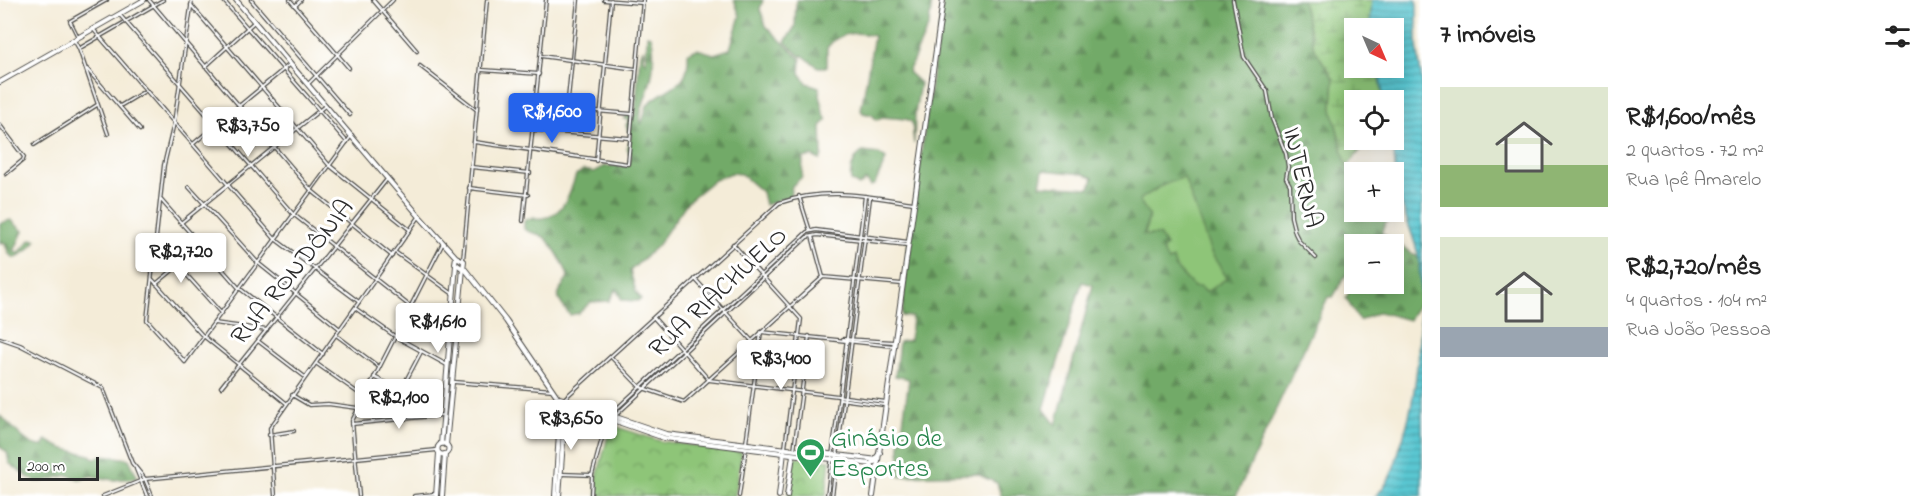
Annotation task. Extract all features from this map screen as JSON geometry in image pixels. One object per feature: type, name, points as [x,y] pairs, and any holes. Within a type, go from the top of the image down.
[{"type":"main road","points":[[0,82],[144,0]]},
{"type":"main road","points":[[873,496],[874,461],[881,453],[913,203],[943,0]]},
{"type":"main road","points":[[237,1],[420,217],[456,257],[463,260],[464,268],[444,445],[436,495]]},
{"type":"main road","points":[[441,453],[448,450],[444,445],[443,415],[456,257]]},
{"type":"main road","points":[[456,265],[464,268],[564,400],[664,438],[874,461]]},
{"type":"main road","points":[[448,355],[454,356]]},
{"type":"main road","points":[[557,496],[564,400]]},
{"type":"main road","points":[[779,496],[785,451]]},
{"type":"main road","points":[[787,496],[793,452]]},
{"type":"main road","points":[[441,453],[442,496]]},
{"type":"main road","points":[[874,461],[875,482]]},
{"type":"main road","points":[[437,485],[443,485]]},
{"type":"street","points":[[108,0],[69,23],[108,134]]},
{"type":"street","points":[[149,0],[311,190],[393,254],[454,295]]},
{"type":"street","points":[[79,49],[163,0]]},
{"type":"street","points":[[192,0],[174,123],[164,165],[158,242],[147,320],[185,362],[352,135]]},
{"type":"street","points":[[223,0],[347,142]]},
{"type":"street","points":[[251,0],[350,115]]},
{"type":"street","points":[[290,0],[349,68]]},
{"type":"street","points":[[295,6],[301,0]]},
{"type":"street","points":[[373,0],[417,51]]},
{"type":"street","points":[[308,84],[393,0]]},
{"type":"street","points":[[463,260],[487,0]]},
{"type":"street","points":[[524,221],[546,0]]},
{"type":"street","points":[[567,109],[578,0]]},
{"type":"street","points":[[474,142],[628,164],[643,2],[604,0]]},
{"type":"street","points":[[596,161],[611,0]]},
{"type":"street","name":"INTERNA","points":[[1233,0],[1244,57],[1267,91],[1272,119],[1286,154],[1288,166],[1286,178],[1290,185],[1291,217],[1295,233],[1299,241],[1316,258]]},
{"type":"street","points":[[191,4],[329,165],[410,230]]},
{"type":"street","points":[[119,14],[293,214],[411,307],[451,331]]},
{"type":"street","points":[[205,67],[254,22]]},
{"type":"street","points":[[93,29],[275,239],[359,302]]},
{"type":"street","points":[[541,56],[636,69]]},
{"type":"street","points":[[192,145],[290,64]]},
{"type":"street","points":[[420,66],[477,110]]},
{"type":"street","points":[[85,67],[140,130]]},
{"type":"street","points":[[481,70],[539,74]]},
{"type":"street","points":[[120,106],[146,90]]},
{"type":"street","points":[[33,145],[97,105]]},
{"type":"street","points":[[181,223],[326,105]]},
{"type":"street","points":[[536,106],[632,114]]},
{"type":"street","points":[[0,125],[24,157],[6,174]]},
{"type":"street","points":[[534,130],[629,138]]},
{"type":"street","points":[[471,167],[530,173]]},
{"type":"street","name":"RUA RONDÔNIA","points":[[221,387],[388,178]]},
{"type":"street","points":[[189,187],[258,263],[340,329]]},
{"type":"street","points":[[469,188],[528,195]]},
{"type":"street","points":[[564,400],[773,208],[799,196],[826,192],[913,203]]},
{"type":"street","points":[[799,196],[823,277]]},
{"type":"street","points":[[832,496],[840,398],[865,196]]},
{"type":"street","points":[[827,496],[844,398],[870,197]]},
{"type":"street","points":[[161,200],[238,287],[323,354]]},
{"type":"street","points":[[275,496],[269,435],[274,419],[420,217]]},
{"type":"street","name":"RUA RIACHUELO","points":[[609,419],[640,387],[810,231],[908,243]]},
{"type":"street","name":"RUA RIACHUELO","points":[[764,275],[811,235],[861,237]]},
{"type":"street","points":[[158,242],[220,312]]},
{"type":"street","points":[[359,496],[352,424],[358,408],[443,243]]},
{"type":"street","points":[[733,244],[764,275],[801,320],[785,451]]},
{"type":"street","points":[[156,284],[202,246]]},
{"type":"street","points":[[611,357],[640,387],[684,402],[823,277],[902,284]]},
{"type":"street","points":[[695,279],[752,341]]},
{"type":"street","points":[[153,280],[204,336],[286,403]]},
{"type":"street","points":[[355,308],[396,337],[447,365]]},
{"type":"street","name":"RUA RIACHUELO","points":[[609,419],[685,352],[725,311]]},
{"type":"street","points":[[654,318],[709,380],[887,404]]},
{"type":"street","points":[[214,323],[267,330]]},
{"type":"street","points":[[761,332],[894,344]]},
{"type":"street","points":[[739,496],[761,332]]},
{"type":"street","points":[[336,335],[379,367]]},
{"type":"street","points":[[793,452],[809,336]]},
{"type":"street","points":[[0,338],[20,345],[103,388],[147,496]]},
{"type":"street","points":[[258,341],[305,377]]},
{"type":"street","points":[[374,377],[401,390],[421,351]]},
{"type":"street","points":[[316,363],[364,397]]},
{"type":"street","points":[[451,381],[555,391]]},
{"type":"street","points":[[292,395],[309,405],[328,404],[358,408]]},
{"type":"street","points":[[352,424],[443,415]]},
{"type":"street","points":[[591,496],[592,475],[609,419]]},
{"type":"street","points":[[269,435],[294,431]]},
{"type":"street","points":[[103,496],[145,479],[272,465],[441,453]]},
{"type":"street","points":[[136,469],[145,479],[152,496]]},
{"type":"street","points":[[558,473],[592,475]]},
{"type":"street","points":[[414,496],[436,495]]},
{"type":"green space","points":[[734,0],[763,0],[760,9],[766,26],[801,60],[800,73],[807,83],[819,87],[823,113],[827,120],[821,126],[822,155],[820,160],[812,156],[803,158],[802,177],[792,186],[790,196],[765,205],[762,192],[741,174],[731,173],[714,180],[688,201],[657,246],[630,271],[636,292],[641,299],[622,300],[616,289],[609,301],[591,302],[579,313],[570,315],[558,296],[568,277],[565,268],[545,238],[524,229],[524,220],[550,216],[561,208],[576,175],[584,170],[594,172],[605,166],[628,166],[631,155],[627,148],[631,137],[626,125],[629,120],[624,119],[626,116],[635,115],[640,53],[643,50],[643,59],[646,62],[647,35],[651,36],[652,41],[653,65],[642,109],[641,124],[649,103],[677,84],[686,73],[688,53],[697,49],[714,54],[730,49],[740,16]]},
{"type":"green space","points":[[796,0],[932,0],[929,25],[908,72],[920,83],[915,114],[914,144],[912,122],[906,119],[882,117],[877,120],[861,110],[874,36],[855,33],[842,36],[827,48],[827,67],[818,67],[802,55],[801,57],[785,42],[795,27]]},
{"type":"green space","points":[[943,0],[1302,0],[1314,48],[1334,79],[1332,109],[1346,162],[1344,222],[1386,222],[1383,234],[1344,234],[1344,278],[1333,297],[1328,297],[1236,496],[1001,496],[997,483],[977,474],[899,476],[900,445],[909,379],[895,376],[899,342],[910,340],[912,317],[902,316],[908,246]],"holes":[[[1043,170],[1084,174],[1093,178],[1090,188],[1040,185]],[[1144,205],[1198,220],[1211,253],[1227,278],[1206,292],[1201,287],[1194,287],[1176,268],[1173,259],[1168,261],[1166,246],[1159,235],[1151,235],[1145,231],[1149,215]],[[1082,282],[1093,285],[1056,425],[1044,409]]]},
{"type":"green space","points":[[1302,0],[1372,0],[1371,18],[1344,18],[1344,78],[1380,78],[1382,90],[1344,90],[1344,150],[1361,150],[1351,162],[1346,162],[1332,109],[1334,79],[1314,48]]},
{"type":"green space","points":[[863,152],[879,154],[886,159],[875,184],[871,186],[866,180],[859,186],[851,181],[853,165]]},
{"type":"green space","points":[[1184,177],[1211,253],[1227,278],[1206,292],[1201,287],[1194,287],[1176,268],[1173,259],[1168,261],[1162,250],[1166,246],[1159,235],[1145,235],[1149,215],[1139,200],[1161,186]]},
{"type":"green space","points":[[11,220],[23,231],[14,252],[19,253],[31,239],[36,240],[28,250],[15,258],[9,254],[4,242],[0,243],[0,223]]},
{"type":"green space","points":[[1404,248],[1419,258],[1421,300],[1409,320],[1379,312],[1359,321],[1346,298],[1348,294],[1404,294]]},
{"type":"green space","points":[[0,416],[26,440],[38,446],[44,446],[46,440],[61,448],[90,455],[94,459],[102,455],[129,459],[138,478],[113,480],[92,476],[79,479],[68,475],[41,481],[31,479],[9,463],[7,452],[0,447]]},
{"type":"green space","points":[[611,425],[660,441],[742,452],[735,496],[597,496],[597,477]]},
{"type":"green space","points":[[795,457],[830,460],[826,496],[788,496]]},
{"type":"water","points":[[1372,0],[1417,0],[1417,45],[1422,83],[1422,496],[1375,496],[1392,473],[1407,423],[1416,377],[1420,305],[1419,260],[1404,211],[1404,162],[1395,162],[1394,150],[1404,150],[1404,90],[1382,90],[1380,78],[1404,78],[1404,18],[1371,18]]},
{"type":"place","name":"Ginásio de Esportes","points":[[810,478]]}]
